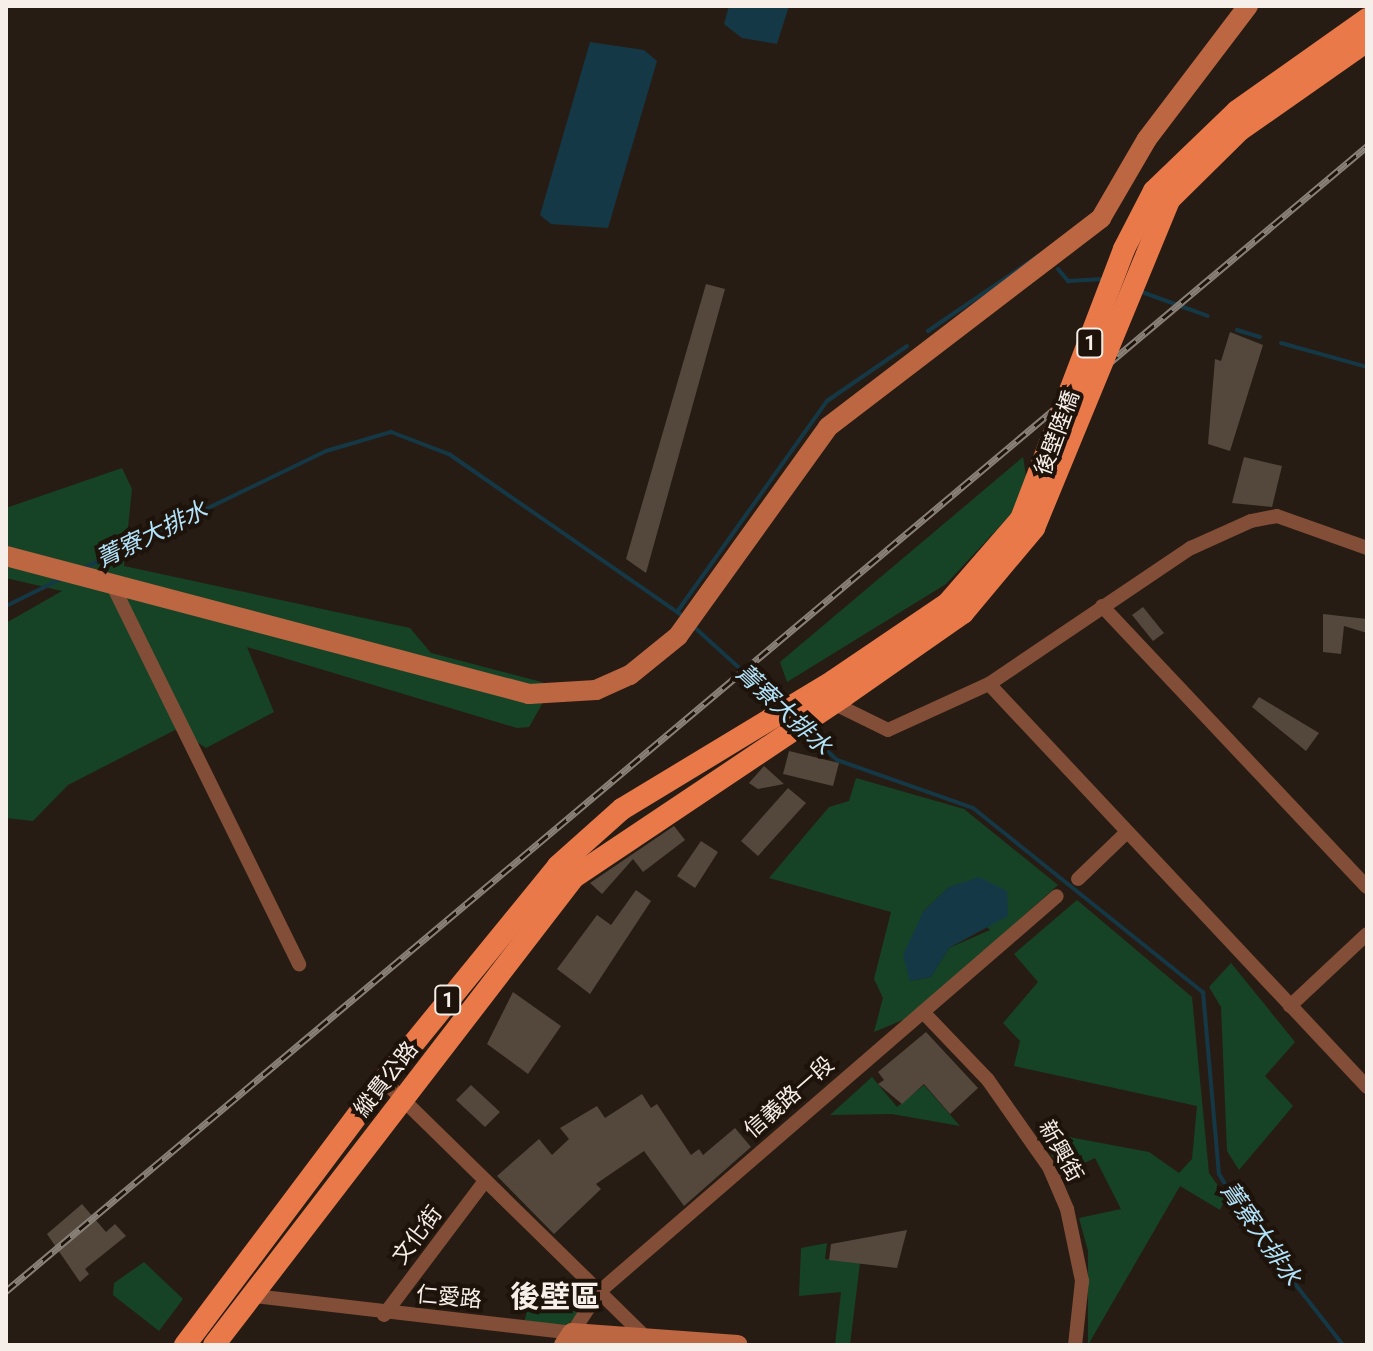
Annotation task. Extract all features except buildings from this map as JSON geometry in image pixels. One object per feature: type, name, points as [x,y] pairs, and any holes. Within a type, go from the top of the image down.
[{"type":"main road","name":"後壁陸橋","points":[[837,694],[948,603],[1021,519],[1124,249],[1154,191],[1237,111],[1367,19]]},
{"type":"main road","name":"後壁陸橋","points":[[837,694],[963,613],[1034,528],[1169,200],[1240,130],[1367,41]]},
{"type":"main road","name":"縱貫公路","points":[[214,1345],[403,1097],[480,976],[558,866],[622,809],[764,721],[797,701],[837,694]]},
{"type":"main road","name":"縱貫公路","points":[[192,1343],[384,1081],[480,976],[603,852],[812,721],[837,694]]},
{"type":"street","points":[[6,556],[435,673],[556,697],[630,675],[678,636],[828,427],[1101,218],[1147,139],[1248,6]]},
{"type":"street","points":[[837,694],[888,730],[989,684],[1191,548],[1251,521],[1277,516],[1367,548]]},
{"type":"street","points":[[104,582],[299,964]]},
{"type":"street","points":[[1102,606],[1367,887]]},
{"type":"street","points":[[989,684],[1367,1087]]},
{"type":"street","points":[[1078,879],[1126,833]]},
{"type":"street","name":"信義路一段","points":[[568,1339],[599,1292],[1057,896]]},
{"type":"street","points":[[1290,1006],[1367,934]]},
{"type":"street","name":"新興街","points":[[923,1012],[988,1080],[1049,1167],[1067,1209],[1082,1281],[1075,1345]]},
{"type":"street","points":[[384,1081],[641,1333]]},
{"type":"street","name":"文化街","points":[[384,1315],[485,1181]]},
{"type":"street","name":"仁愛路","points":[[254,1296],[568,1339],[641,1333],[737,1345]]},
{"type":"green space","points":[[1023,457],[1029,495],[946,584],[787,682],[780,662]]},
{"type":"green space","points":[[122,468],[132,489],[124,566],[410,628],[431,653],[553,685],[529,727],[517,728],[247,647],[274,712],[206,748],[177,729],[68,785],[33,821],[6,818],[6,623],[62,591],[6,578],[6,508]]},
{"type":"green space","points":[[856,778],[964,809],[1058,885],[910,1017],[874,1032],[883,998],[874,979],[891,912],[769,878],[829,807],[849,801]],"holes":[[[949,887],[990,930],[949,948],[931,977],[910,981],[923,912]]]},
{"type":"green space","points":[[1077,900],[1192,997],[1209,1173],[1226,1197],[1220,1210],[1180,1186],[1088,1345],[1088,1251],[1079,1218],[1121,1209],[1095,1158],[1062,1173],[1037,1131],[1149,1152],[1179,1173],[1192,1159],[1197,1106],[1014,1066],[1020,1041],[1003,1023],[1038,982],[1014,954]]},
{"type":"green space","points":[[1231,963],[1295,1042],[1265,1076],[1293,1106],[1239,1170],[1227,1151],[1221,1007],[1209,987]]},
{"type":"green space","points":[[872,1077],[897,1107],[924,1085],[960,1126],[892,1114],[830,1115]]},
{"type":"green space","points":[[827,1243],[825,1259],[860,1263],[850,1345],[835,1345],[841,1292],[799,1296],[801,1248]]},
{"type":"green space","points":[[144,1262],[183,1299],[159,1331],[113,1295],[114,1283]]},
{"type":"green space","points":[[530,1299],[581,1309],[568,1325],[524,1323]]},
{"type":"water","points":[[729,6],[789,6],[777,44],[742,38],[724,24]]},
{"type":"water","points":[[590,42],[644,50],[657,61],[608,228],[551,224],[540,215]]},
{"type":"water","points":[[979,877],[1007,891],[1008,916],[949,948],[931,977],[910,981],[903,955],[923,912],[949,887]]},
{"type":"waterway","points":[[928,331],[1038,256]]},
{"type":"waterway","points":[[1058,269],[1068,281],[1104,279]]},
{"type":"waterway","points":[[1139,291],[1208,316]]},
{"type":"waterway","points":[[1237,330],[1260,337]]},
{"type":"waterway","points":[[1281,343],[1367,367]]},
{"type":"waterway","points":[[677,612],[827,401],[907,346]]},
{"type":"waterway","name":"菁寮大排水","points":[[82,569],[326,451],[391,432],[449,454],[684,617]]},
{"type":"waterway","name":"菁寮大排水","points":[[6,606],[63,578]]},
{"type":"waterway","name":"菁寮大排水","points":[[693,626],[778,703]]},
{"type":"waterway","name":"菁寮大排水","points":[[807,732],[837,760],[973,808],[1203,992],[1219,1174],[1252,1229],[1343,1345]]},
{"type":"railway","points":[[6,1291],[1367,146]]},
{"type":"district","name":"後壁區","points":[[555,1297]]}]
